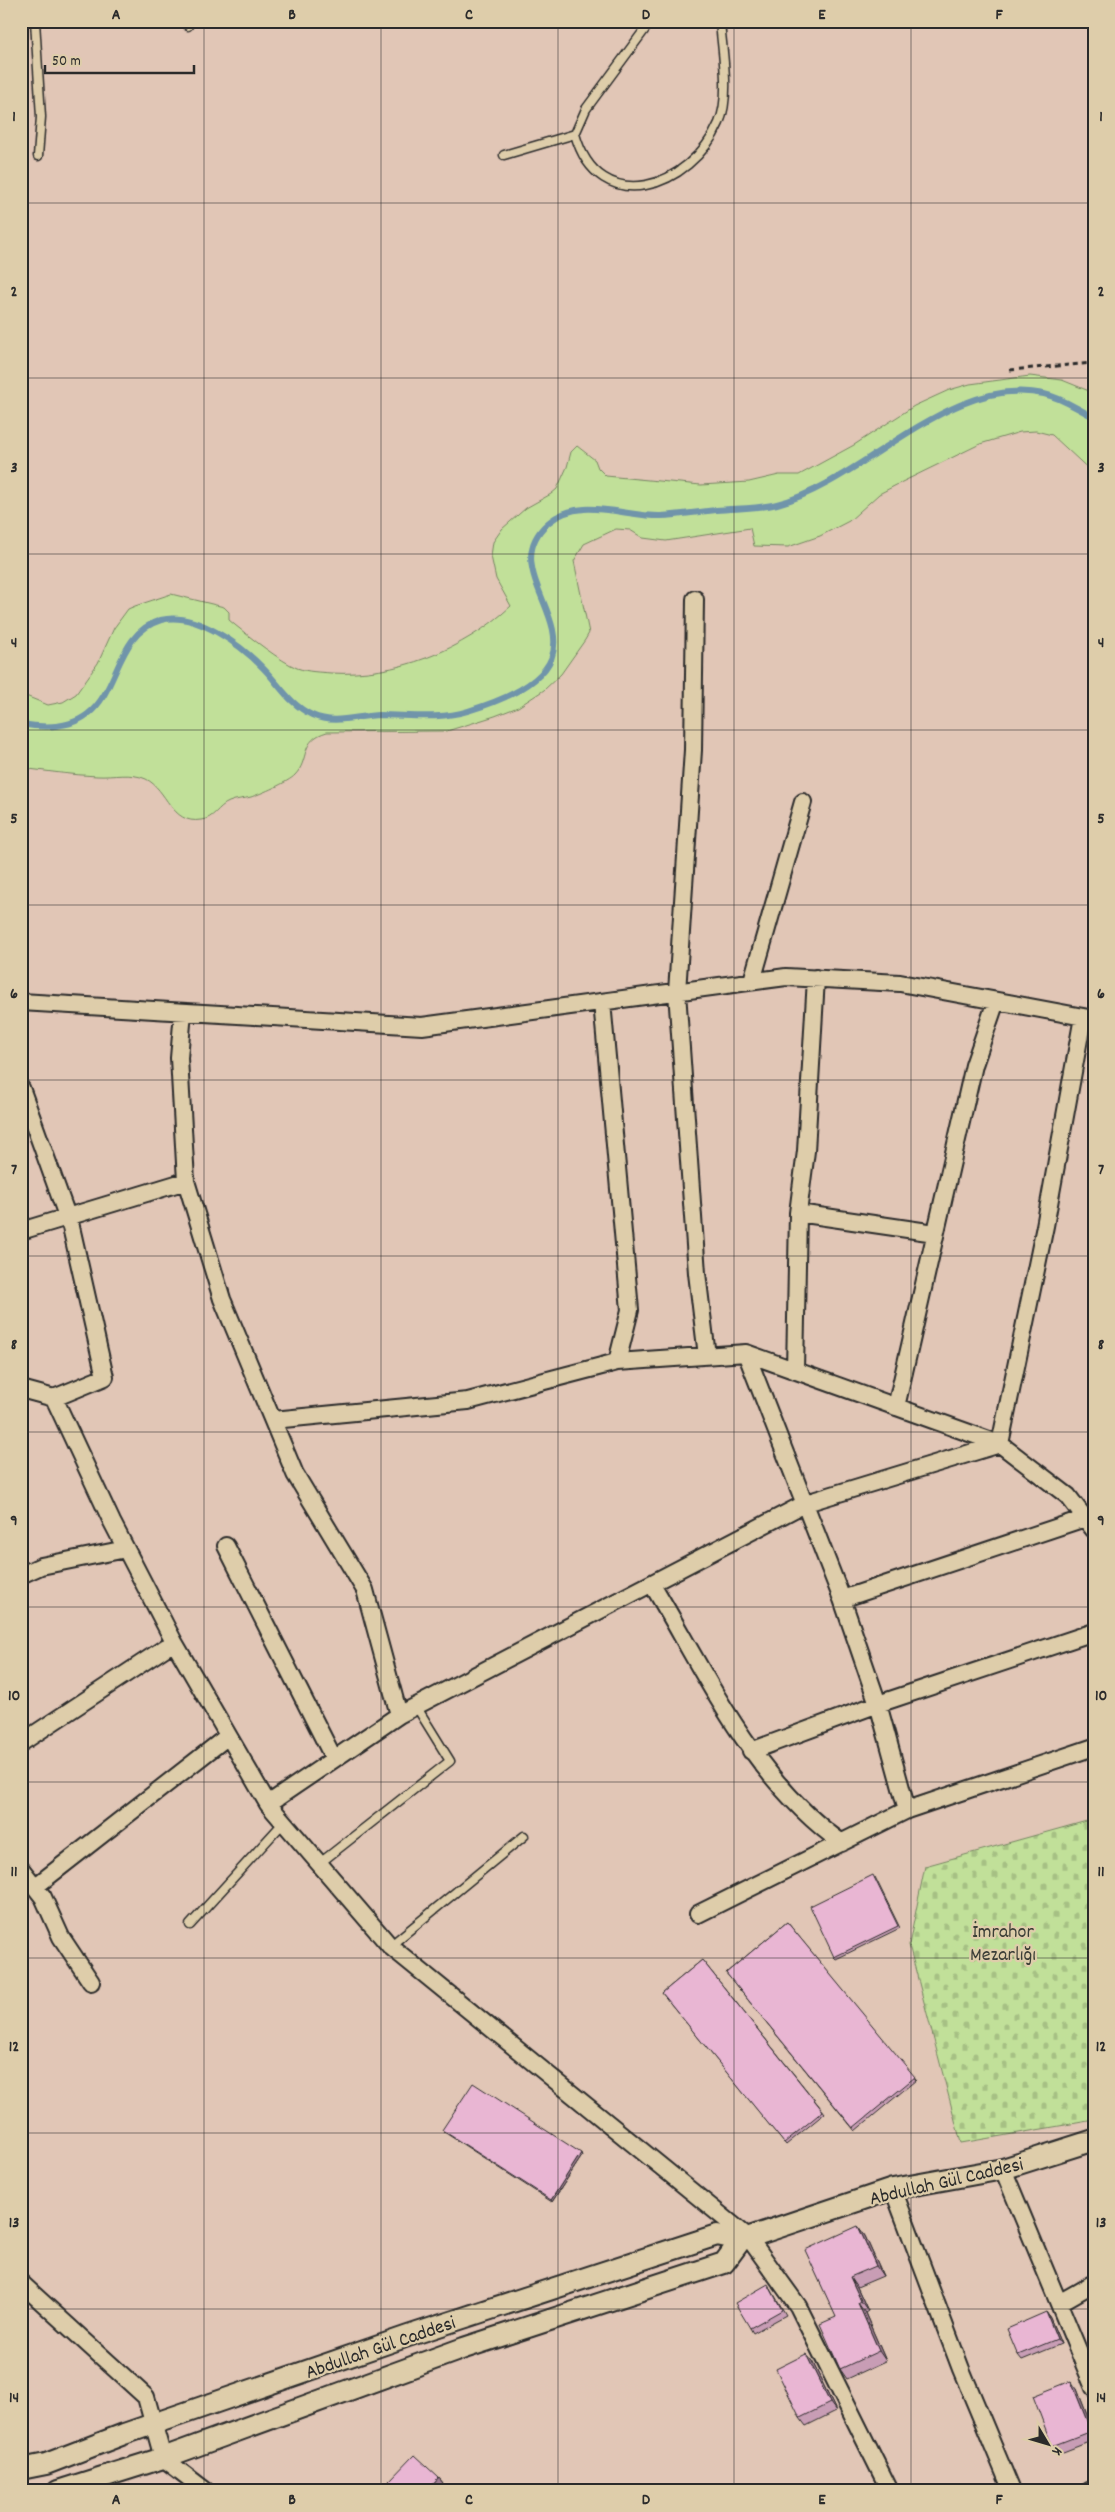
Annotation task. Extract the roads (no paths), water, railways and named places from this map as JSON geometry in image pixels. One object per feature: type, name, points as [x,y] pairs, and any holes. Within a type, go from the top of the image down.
[{"type":"street","points":[[695,599],[693,750],[677,992],[697,1273],[707,1356]]},
{"type":"street","points":[[752,981],[803,802]]},
{"type":"street","points":[[21,1002],[422,1026],[786,977],[900,983],[1088,1018],[1000,1444]]},
{"type":"street","points":[[795,1371],[798,1213],[806,1151],[816,978]]},
{"type":"street","points":[[896,1407],[974,1066],[996,1001]]},
{"type":"street","points":[[602,1002],[630,1310],[617,1362]]},
{"type":"street","points":[[183,1012],[179,1058],[186,1181],[222,1298],[295,1474],[365,1590],[399,1715]]},
{"type":"street","points":[[21,1088],[67,1216],[106,1377],[54,1398],[21,1389]]},
{"type":"street","points":[[21,1231],[186,1181]]},
{"type":"street","points":[[798,1213],[935,1233]]},
{"type":"street","points":[[746,1353],[842,1599],[878,1704],[907,1810]]},
{"type":"street","points":[[273,1420],[468,1401],[617,1362],[746,1353],[1000,1444],[1068,1496],[1089,1524],[842,1599]]},
{"type":"street","points":[[54,1398],[126,1548],[174,1642],[268,1804],[390,1946],[506,2038],[745,2239],[798,2306],[890,2491]]},
{"type":"street","points":[[268,1804],[399,1715],[806,1503],[1000,1444]]},
{"type":"street","points":[[226,1546],[334,1759]]},
{"type":"street","points":[[21,1575],[41,1566],[126,1548]]},
{"type":"street","points":[[652,1584],[751,1751],[815,1824],[842,1843]]},
{"type":"street","points":[[751,1751],[878,1704],[1094,1632]]},
{"type":"street","points":[[21,1742],[174,1642]]},
{"type":"street","points":[[36,1886],[228,1736]]},
{"type":"street","points":[[698,1914],[907,1810],[1094,1747]]},
{"type":"street","points":[[21,1869],[36,1886],[51,1912],[61,1937],[92,1982]]},
{"type":"street","name":"Abdullah Gül Caddesi","points":[[21,2469],[46,2464],[152,2424],[408,2336],[716,2235],[745,2239],[893,2189],[1003,2169],[1094,2140]]},
{"type":"street","points":[[1003,2169],[1094,2388]]},
{"type":"street","points":[[893,2189],[961,2369],[1012,2491]]},
{"type":"street","name":"Abdullah Gül Caddesi","points":[[58,2491],[163,2458],[464,2348],[724,2263],[745,2239]]},
{"type":"street","points":[[21,2283],[146,2397],[150,2404],[152,2424],[163,2458],[206,2491]]},
{"type":"street","points":[[1059,2303],[1094,2284]]},
{"type":"street","points":[[1089,2491],[1094,2489]]},
{"type":"lane","points":[[35,21],[41,117],[38,156]]},
{"type":"lane","points":[[651,21],[586,109],[575,134],[587,163],[598,175],[613,184],[630,186],[646,184],[688,166],[711,139],[725,106],[720,21]]},
{"type":"lane","points":[[504,155],[575,134]]},
{"type":"lane","points":[[320,1863],[450,1761],[416,1706]]},
{"type":"lane","points":[[190,1925],[284,1822]]},
{"type":"lane","points":[[390,1946],[524,1836]]},
{"type":"waterway","points":[[21,724],[56,726],[81,719],[97,705],[109,687],[128,647],[141,631],[161,620],[174,619],[188,620],[202,625],[230,640],[254,659],[297,706],[320,718],[337,720],[379,715],[435,716],[468,711],[520,690],[547,667],[554,643],[550,619],[532,570],[533,546],[548,523],[561,515],[574,510],[603,509],[661,516],[754,508],[777,504],[810,492],[842,475],[941,414],[975,399],[1009,392],[1051,396],[1094,417]]},
{"type":"park label","name":"İmrahor Mezarlığı","points":[[1003,1942]]}]
